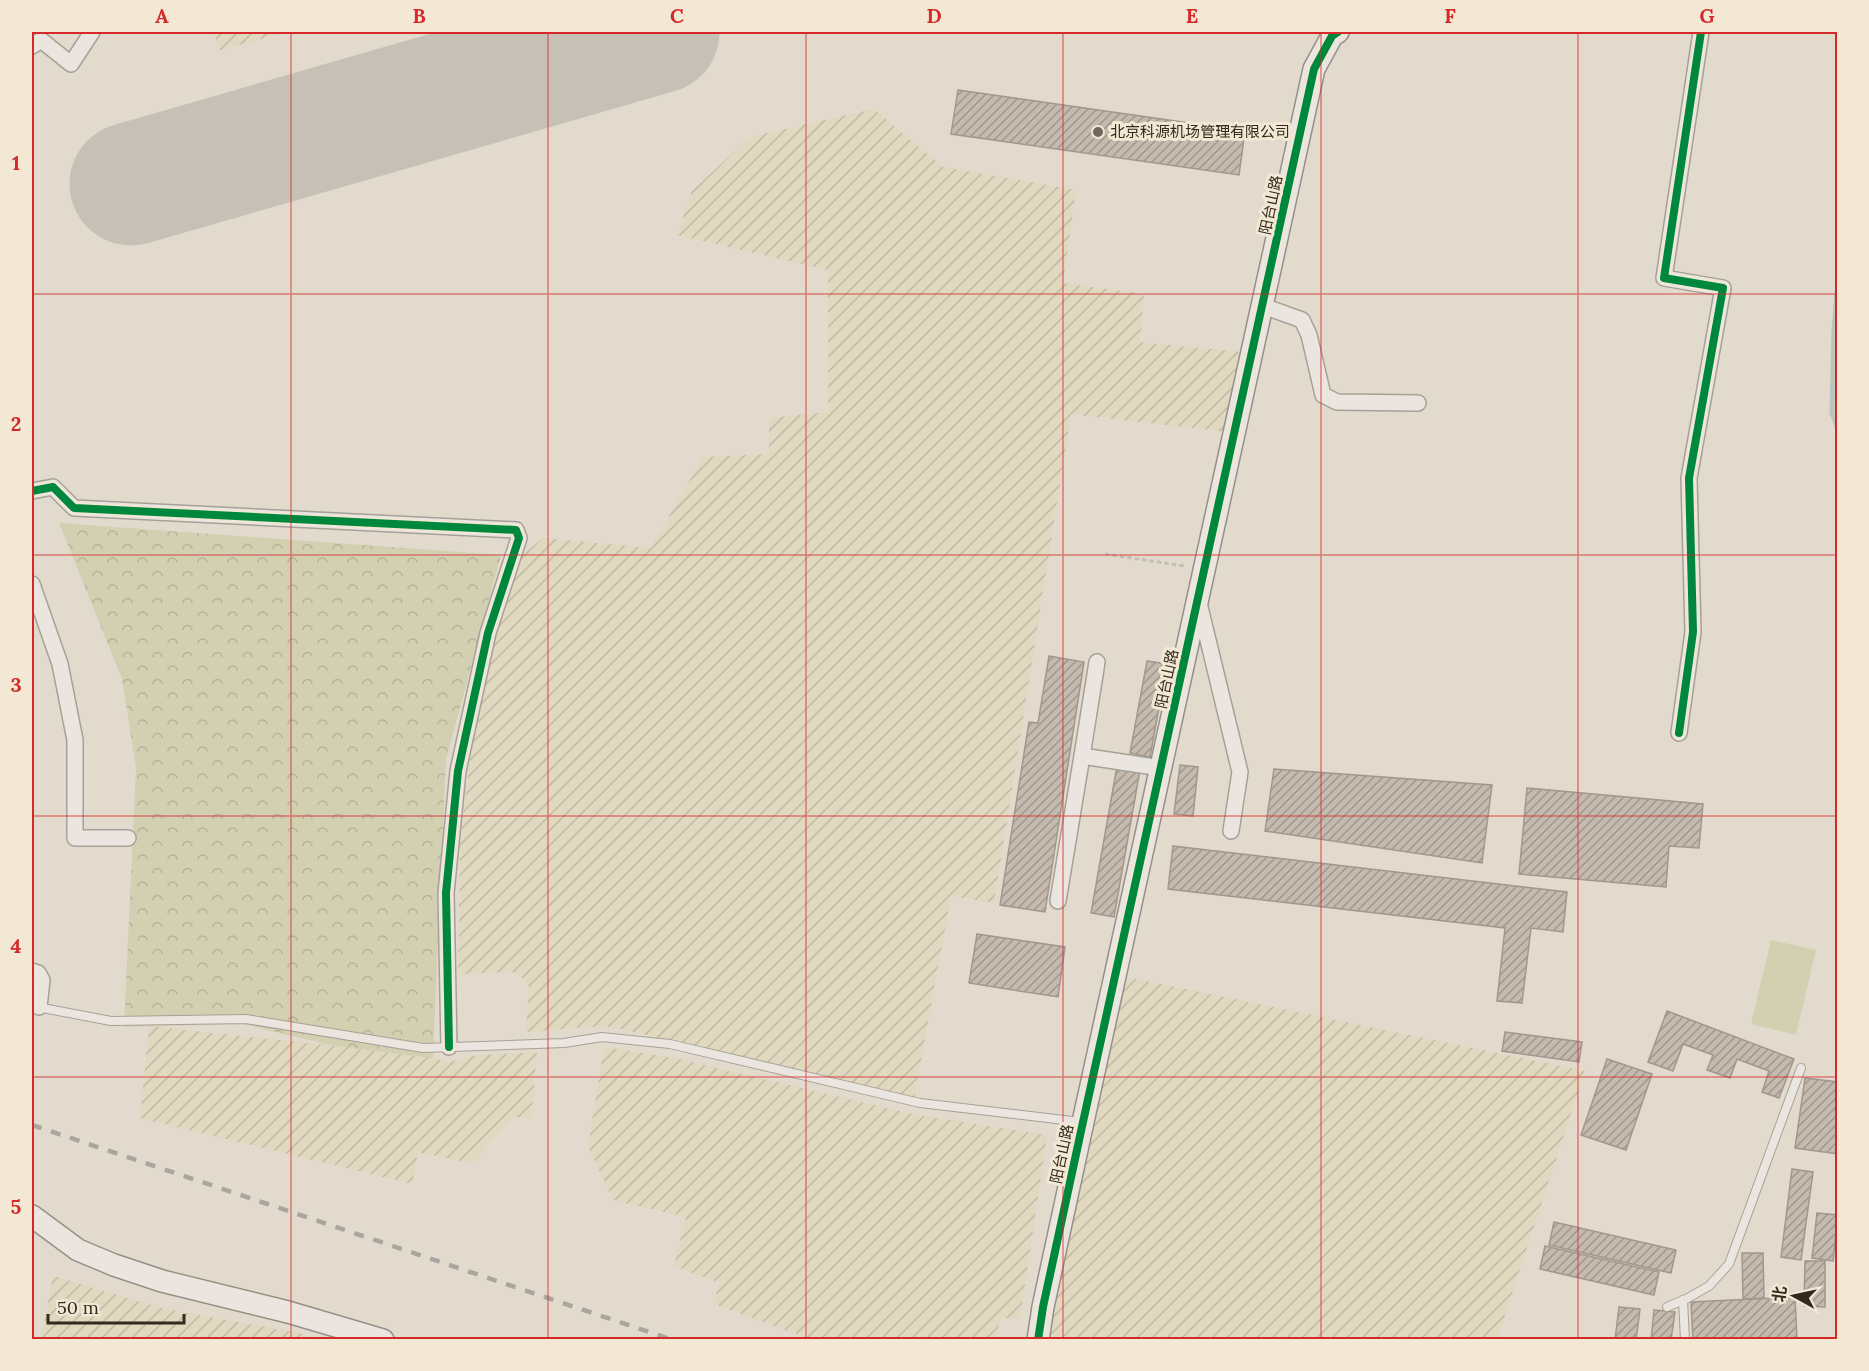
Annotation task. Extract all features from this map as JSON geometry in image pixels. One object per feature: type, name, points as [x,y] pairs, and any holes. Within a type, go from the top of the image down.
[{"type":"street","points":[[32,46],[41,40],[71,64],[92,32]]},
{"type":"street","name":"阳台山路","points":[[1038,1340],[1042,1306],[1314,69],[1332,36],[1338,32]]},
{"type":"street","points":[[1679,733],[1693,632],[1689,478],[1723,288],[1664,278],[1701,32]]},
{"type":"street","points":[[1263,306],[1302,320],[1309,335],[1323,395],[1337,402],[1418,403]]},
{"type":"street","points":[[32,491],[53,487],[75,508],[516,530],[519,538],[488,633],[458,771],[446,893],[449,1047]]},
{"type":"street","points":[[32,584],[60,664],[75,740],[75,838],[128,838]]},
{"type":"street","points":[[1198,601],[1240,772],[1231,831]]},
{"type":"street","points":[[1058,901],[1097,662]]},
{"type":"street","points":[[1082,756],[1161,768]]},
{"type":"street","points":[[32,972],[38,973],[42,980],[35,1007]]},
{"type":"street","points":[[33,1224],[78,1250],[162,1281],[288,1312],[383,1340]]},
{"type":"lane","points":[[35,1007],[111,1021],[246,1019],[423,1048],[564,1043],[602,1037],[670,1044],[920,1103],[1083,1122]]},
{"type":"lane","points":[[1667,1307],[1709,1286],[1729,1264],[1801,1068]]},
{"type":"lane","points":[[1683,1300],[1686,1340]]},
{"type":"path","points":[[1105,554],[1205,569]]},
{"type":"shaded area","points":[[213,32],[288,32],[220,50]]},
{"type":"shaded area","points":[[874,109],[943,167],[1076,190],[1063,283],[1144,294],[1140,342],[1240,352],[1226,432],[1071,414],[994,903],[951,896],[913,1104],[626,1030],[603,1026],[526,1032],[529,987],[522,977],[512,972],[458,974],[460,841],[479,687],[513,562],[543,538],[651,548],[703,457],[769,454],[769,418],[828,412],[828,270],[677,235],[692,191],[750,137]]},
{"type":"shaded area","points":[[1127,977],[1585,1071],[1497,1339],[1047,1340],[1052,1282]]},
{"type":"shaded area","points":[[149,1026],[334,1046],[449,1062],[478,1055],[537,1052],[531,1118],[515,1117],[471,1163],[418,1152],[412,1184],[140,1118]]},
{"type":"shaded area","points":[[604,1047],[675,1058],[913,1114],[1047,1135],[1020,1319],[1001,1318],[995,1339],[810,1339],[713,1304],[720,1283],[674,1266],[686,1217],[613,1200],[588,1147]]},
{"type":"shaded area","points":[[53,1276],[165,1309],[321,1339],[41,1339]]},
{"type":"green space","points":[[59,523],[501,555],[446,760],[433,1058],[334,1046],[242,1024],[124,1027],[136,768],[122,679]]},
{"type":"green space","points":[[1771,940],[1816,950],[1796,1035],[1751,1024]]},
{"type":"building","name":"北京科源机场管理有限公司","points":[[958,90],[1245,131],[1239,175],[951,134]]},
{"type":"building","points":[[1049,656],[1084,662],[1045,912],[1000,905],[1029,722],[1038,723]]},
{"type":"building","points":[[1147,661],[1167,664],[1150,757],[1130,753]]},
{"type":"building","points":[[1180,765],[1198,767],[1193,816],[1174,814]]},
{"type":"building","points":[[1117,766],[1140,770],[1114,917],[1091,913]]},
{"type":"building","points":[[1274,769],[1492,785],[1482,863],[1265,831]]},
{"type":"building","points":[[1527,788],[1703,804],[1699,848],[1669,846],[1666,887],[1519,874]]},
{"type":"building","points":[[1173,846],[1567,892],[1563,932],[1531,928],[1522,1003],[1497,1001],[1505,928],[1168,889]]},
{"type":"building","points":[[977,934],[1065,947],[1058,997],[969,983]]},
{"type":"building","points":[[1667,1011],[1794,1059],[1779,1098],[1762,1092],[1769,1071],[1737,1059],[1730,1078],[1707,1070],[1713,1055],[1683,1044],[1673,1071],[1648,1062]]},
{"type":"building","points":[[1505,1032],[1582,1042],[1579,1062],[1502,1051]]},
{"type":"building","points":[[1607,1059],[1652,1074],[1626,1150],[1581,1135]]},
{"type":"building","points":[[1805,1078],[1838,1082],[1838,1154],[1795,1148]]},
{"type":"building","points":[[1792,1169],[1813,1172],[1801,1260],[1781,1257]]},
{"type":"building","points":[[1817,1213],[1838,1215],[1833,1261],[1812,1258]]},
{"type":"building","points":[[1554,1222],[1676,1250],[1671,1273],[1549,1245]]},
{"type":"building","points":[[1545,1246],[1659,1272],[1654,1295],[1540,1269]]},
{"type":"building","points":[[1742,1253],[1763,1253],[1764,1298],[1743,1299]]},
{"type":"building","points":[[1805,1261],[1825,1261],[1825,1307],[1804,1306]]},
{"type":"building","points":[[1795,1297],[1797,1340],[1693,1340],[1691,1302]]},
{"type":"building","points":[[1619,1307],[1640,1309],[1636,1340],[1615,1340]]},
{"type":"building","points":[[1654,1310],[1675,1312],[1671,1340],[1651,1340]]},
{"type":"waterway","points":[[1838,280],[1832,413],[1838,429]]},
{"type":"runway","points":[[131,184],[658,32]]},
{"type":"railway","points":[[32,1125],[673,1340]]},
{"type":"cycle path","points":[[1038,1340],[1083,1122],[1314,69],[1332,36],[1338,32]]},
{"type":"cycle path","points":[[1679,733],[1693,632],[1689,478],[1723,288],[1664,278],[1701,32]]},
{"type":"cycle path","points":[[32,491],[53,487],[74,508],[516,530],[519,538],[488,633],[458,771],[446,893],[449,1047]]},
{"type":"place","name":"北京科源机场管理有限公司","points":[[1098,132]]}]
